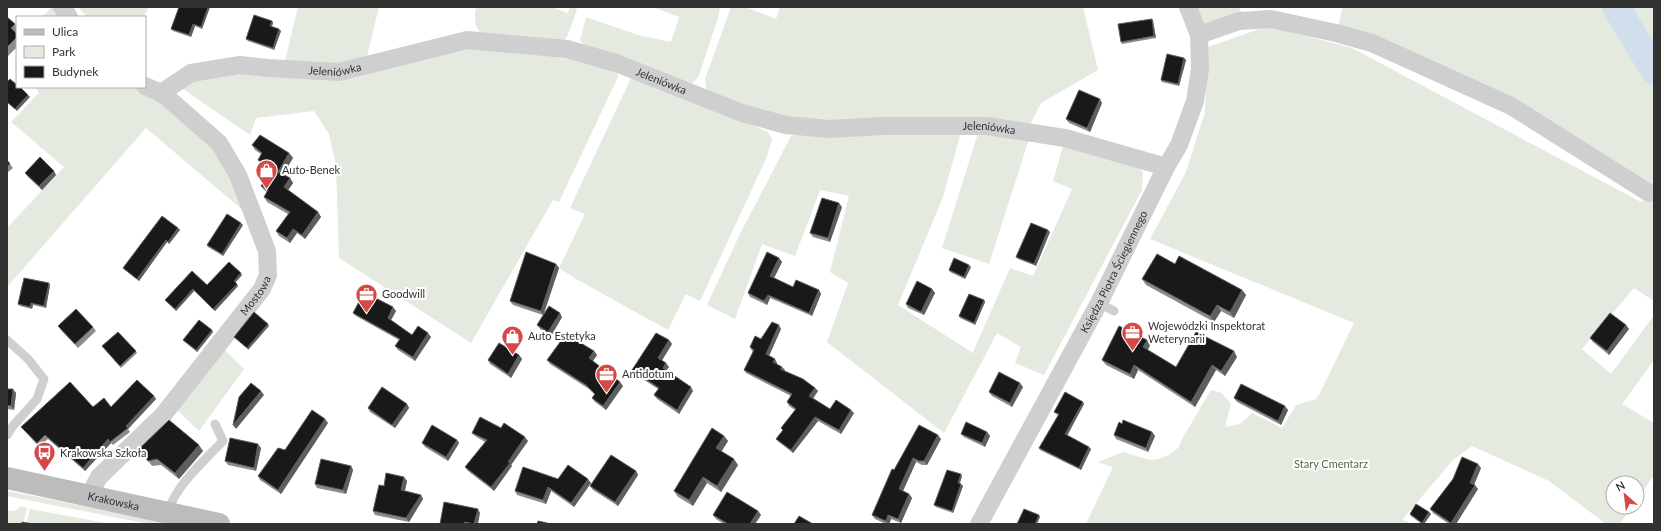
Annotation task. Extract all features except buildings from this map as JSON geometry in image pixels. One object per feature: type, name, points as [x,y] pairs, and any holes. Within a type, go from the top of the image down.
[{"type":"main road","name":"Krakowska","points":[[7,478],[167,514],[219,524]]},
{"type":"street","points":[[62,7],[68,16]]},
{"type":"street","name":"Księdza Piotra Ściegiennego","points":[[979,524],[1107,307],[1166,167],[1178,145],[1195,101],[1200,70],[1199,35],[1188,7]]},
{"type":"street","points":[[1199,35],[1239,21],[1271,19],[1336,33],[1372,43],[1511,106],[1649,193]]},
{"type":"street","name":"Jeleniówka","points":[[153,90],[191,73],[240,65],[339,72],[467,40],[567,49],[616,63],[742,113],[786,125],[829,129],[882,126],[987,126],[1065,138],[1166,167]]},
{"type":"street","name":"Mostowa","points":[[89,496],[99,477],[163,415],[262,290],[268,275],[267,251],[238,176],[219,143],[170,100],[153,90]]},
{"type":"lane","points":[[7,340],[28,359],[44,379],[37,399],[12,427],[7,436]]},
{"type":"lane","points":[[167,514],[172,500],[179,488],[223,441],[215,424]]},
{"type":"green space","points":[[52,7],[54,7],[62,16],[43,16]]},
{"type":"green space","points":[[78,7],[149,7],[144,16],[86,16]]},
{"type":"green space","points":[[298,7],[379,7],[366,60],[341,65],[285,61]]},
{"type":"green space","points":[[476,7],[551,7],[568,13],[570,7],[575,7],[577,10],[567,37],[562,43],[482,35],[475,22]]},
{"type":"green space","points":[[653,7],[720,7],[719,15],[698,78],[689,86],[586,47],[580,40],[586,17],[638,35],[671,42],[679,17]]},
{"type":"green space","points":[[731,7],[745,7],[776,19],[780,7],[1083,7],[1098,70],[1041,103],[1030,125],[832,125],[769,116],[713,95],[706,88],[705,79]]},
{"type":"green space","points":[[1194,7],[1239,7],[1244,17],[1206,25],[1200,23]]},
{"type":"green space","name":"Stary Cmentarz","points":[[1343,7],[1654,7],[1654,301],[1634,288],[1582,349],[1611,374],[1654,315],[1654,360],[1622,404],[1654,423],[1654,475],[1645,488],[1645,475],[1605,475],[1605,515],[1626,515],[1620,524],[1606,524],[1549,481],[1472,446],[1453,460],[1402,520],[1414,524],[1086,524],[1113,467],[1098,462],[1123,452],[1150,460],[1169,455],[1178,448],[1211,390],[1222,393],[1231,404],[1225,427],[1240,424],[1252,413],[1282,428],[1296,405],[1316,399],[1354,323],[1150,239],[1186,172],[1205,112],[1208,47],[1268,26],[1352,48],[1641,202],[1653,191],[1372,43],[1336,33]]},
{"type":"green space","points":[[464,48],[524,51],[569,59],[617,71],[618,77],[559,202],[553,200],[471,343],[339,258],[336,166],[329,134],[314,111],[256,118],[250,135],[180,87],[195,80],[249,73],[295,78]]},
{"type":"green space","points":[[632,76],[652,80],[768,132],[772,140],[766,159],[700,301],[686,294],[668,330],[559,268],[585,214],[570,208]]},
{"type":"green space","points":[[36,88],[137,88],[153,97],[216,146],[246,213],[146,128],[7,287],[7,228],[64,167],[11,122],[39,93]]},
{"type":"green space","points":[[961,132],[943,197],[898,305],[976,355],[973,352],[1010,268],[1033,276],[1072,189],[1053,181],[1063,146],[1140,169],[1143,173],[1142,190],[1044,375],[1015,363],[1021,347],[997,333],[944,433],[827,342],[848,283],[830,272],[849,196],[820,190],[795,256],[762,244],[735,319],[707,305],[740,234],[791,136],[797,133]]},
{"type":"green space","points":[[978,133],[1029,139],[989,264],[942,248]]},
{"type":"green space","points":[[223,348],[244,369],[199,431],[175,408]]},
{"type":"green space","points":[[7,491],[140,517],[166,524],[149,524],[7,496]]},
{"type":"green space","points":[[21,506],[27,508],[22,524],[7,524],[7,510],[14,511]]},
{"type":"green space","points":[[30,509],[106,523],[106,524],[26,524]]},
{"type":"waterway","points":[[1616,7],[1654,70]]},
{"type":"place","name":"Auto-Benek","points":[[267,190]]},
{"type":"place","name":"Goodwill","points":[[367,314]]},
{"type":"place","name":"Wojewódzki Inspektorat Weterynarii","points":[[1132,352]]},
{"type":"place","name":"Auto Estetyka","points":[[512,356]]},
{"type":"place","name":"Antidotum","points":[[606,394]]},
{"type":"place","name":"Krakowska Szkoła","points":[[45,472]]}]
